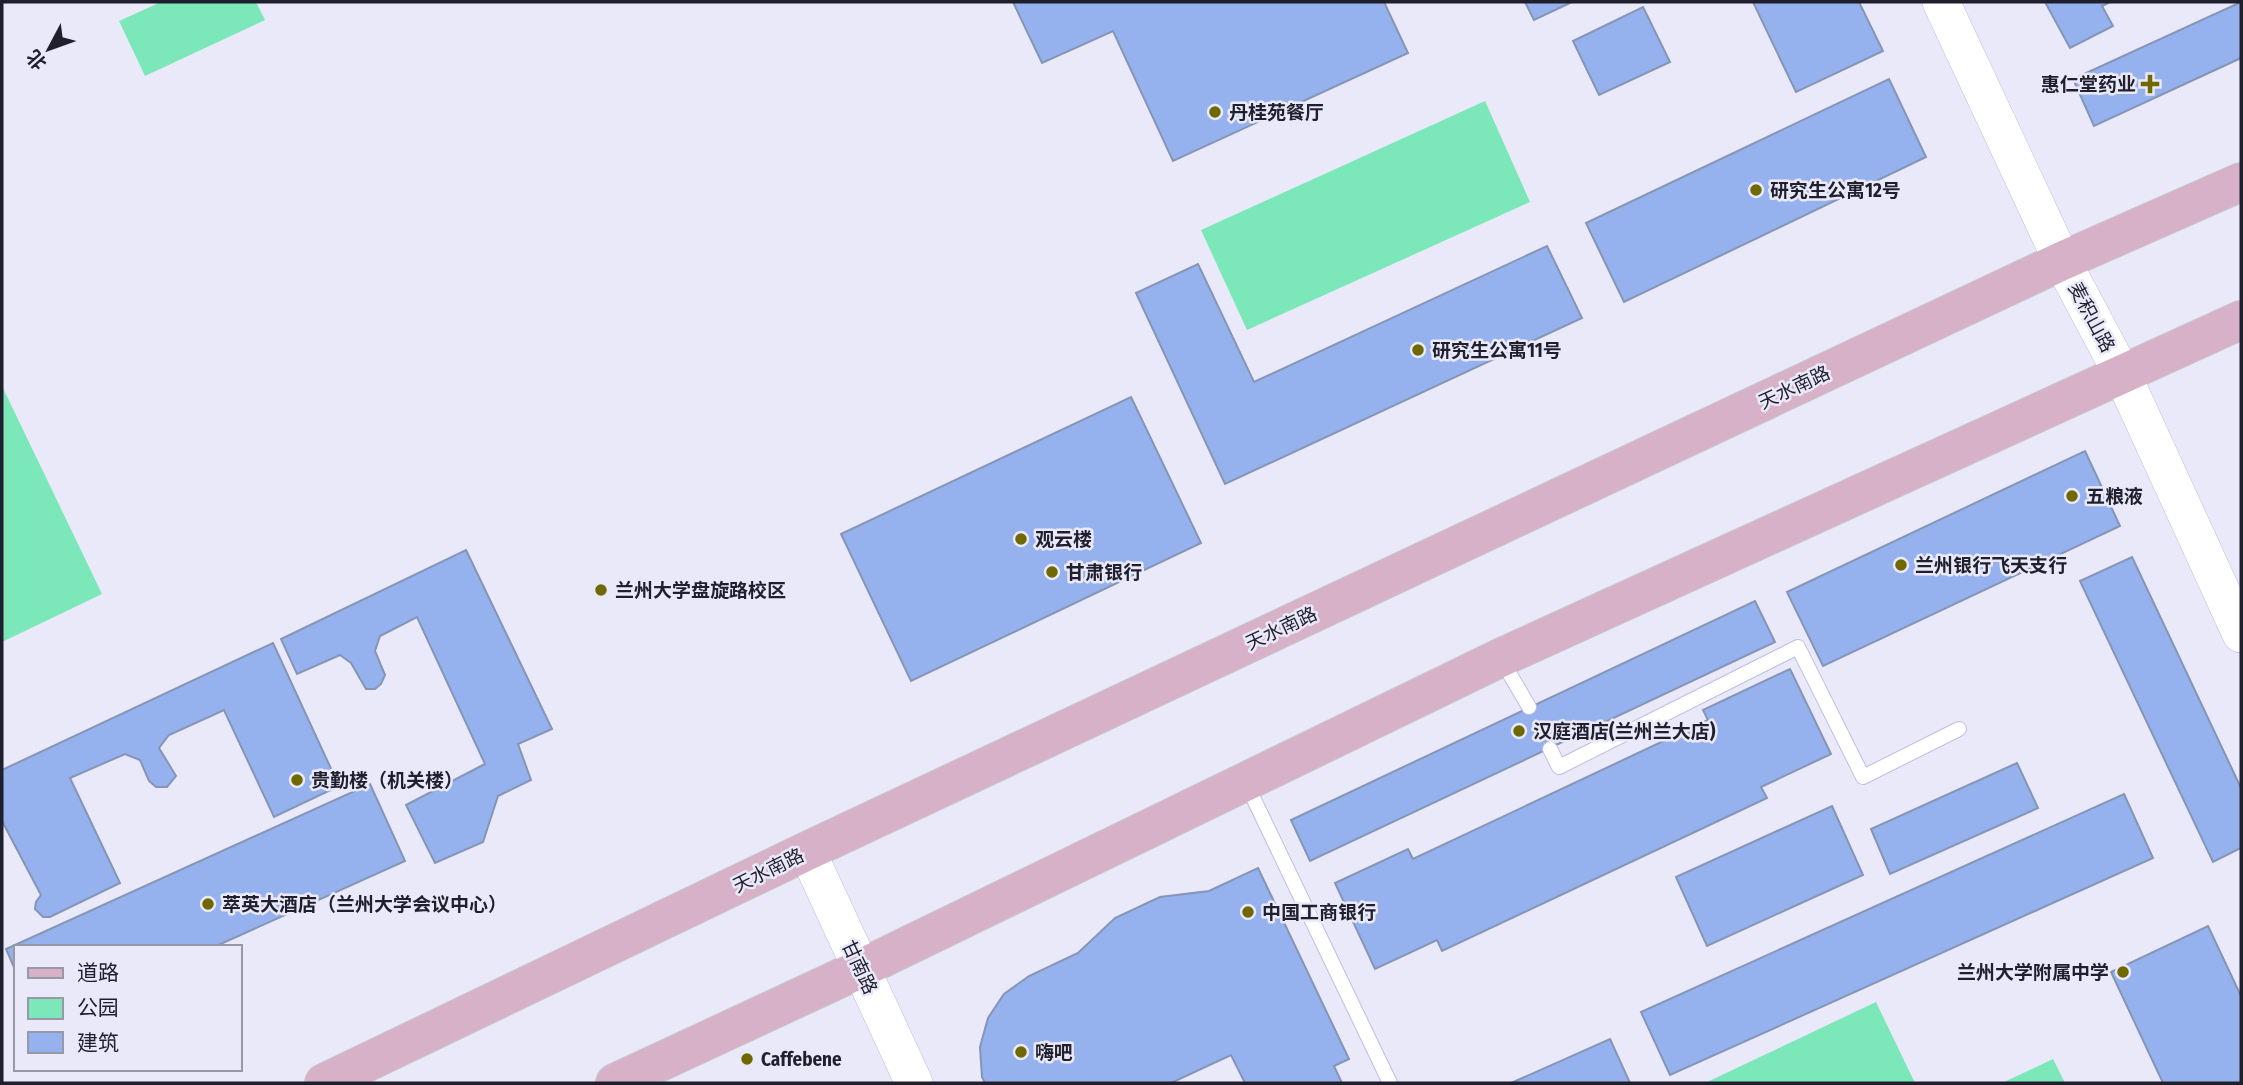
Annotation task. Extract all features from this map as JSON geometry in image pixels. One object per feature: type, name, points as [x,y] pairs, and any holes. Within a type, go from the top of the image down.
[{"type":"main road","name":"天水南路","points":[[324,1083],[807,851],[2062,261],[2241,183]]},
{"type":"main road","points":[[615,1083],[860,969],[1500,658],[2241,320]]},
{"type":"street","name":"麦积山路","points":[[1941,2],[2062,261],[2122,374],[2241,634]]},
{"type":"street","name":"甘南路","points":[[807,851],[914,1083]]},
{"type":"lane","points":[[1550,749],[1559,767],[1798,647],[1863,777],[1959,729]]},
{"type":"lane","points":[[1500,658],[1530,707]]},
{"type":"lane","points":[[1246,782],[1390,1083]]},
{"type":"green space","points":[[161,2],[256,2],[265,20],[145,76],[119,21]]},
{"type":"green space","points":[[1485,101],[1530,202],[1247,330],[1201,230]]},
{"type":"green space","points":[[2,386],[102,594],[2,642]]},
{"type":"green space","points":[[1876,1002],[1915,1083],[1705,1083]]},
{"type":"green space","points":[[2053,1059],[2065,1083],[2002,1083]]},
{"type":"building","name":"丹桂苑餐厅","points":[[1013,2],[1384,2],[1408,53],[1173,161],[1113,31],[1042,63]]},
{"type":"building","points":[[1525,2],[1572,2],[1534,20]]},
{"type":"building","points":[[1753,2],[1859,2],[1883,51],[1796,92]]},
{"type":"building","points":[[2045,2],[2110,2],[2102,6],[2113,26],[2070,48]]},
{"type":"building","points":[[2241,2],[2241,58],[2094,126],[2073,79]]},
{"type":"building","points":[[1643,7],[1670,62],[1599,95],[1573,41]]},
{"type":"building","name":"研究生公寓12号","points":[[1889,79],[1926,157],[1624,302],[1586,223]]},
{"type":"building","name":"研究生公寓11号","points":[[1547,246],[1582,318],[1225,484],[1136,293],[1198,264],[1254,382]]},
{"type":"building","name":"观云楼","points":[[1131,397],[1201,543],[911,681],[841,534]]},
{"type":"building","points":[[2085,451],[2120,526],[1823,666],[1787,592]]},
{"type":"building","name":"贵勤楼（机关楼）","points":[[466,550],[552,729],[518,744],[531,780],[498,796],[483,842],[435,863],[406,805],[485,764],[417,617],[380,636],[375,651],[385,675],[375,689],[366,689],[351,663],[340,655],[297,674],[281,639]]},
{"type":"building","points":[[2132,557],[2241,788],[2241,848],[2213,862],[2080,581]]},
{"type":"building","points":[[1755,601],[1775,642],[1310,861],[1291,820]]},
{"type":"building","name":"贵勤楼（机关楼）","points":[[273,643],[339,786],[274,817],[224,710],[169,735],[159,748],[176,776],[167,787],[156,787],[149,781],[140,760],[125,754],[70,778],[120,883],[50,917],[43,917],[35,909],[41,895],[2,821],[2,770]]},
{"type":"building","points":[[1790,669],[1831,754],[1761,787],[1767,798],[1442,951],[1437,940],[1375,969],[1335,883],[1408,849],[1413,859],[1708,720],[1703,710]]},
{"type":"building","points":[[2017,763],[2038,808],[1890,874],[1871,829]]},
{"type":"building","name":"萃英大酒店（兰州大学会议中心）","points":[[370,784],[405,861],[218,945],[15,945]]},
{"type":"building","points":[[2124,794],[2153,858],[1670,1075],[1641,1012]]},
{"type":"building","points":[[1832,806],[1863,875],[1707,946],[1676,877]]},
{"type":"building","points":[[1258,868],[1349,1059],[1334,1066],[1342,1083],[1245,1083],[1231,1055],[1171,1083],[985,1083],[982,1077],[980,1047],[988,1018],[1004,994],[1029,976],[1078,953],[1115,918],[1160,897],[1209,891]]},
{"type":"building","points":[[2208,926],[2241,996],[2241,1083],[2163,1083],[2111,972]]},
{"type":"building","name":"萃英大酒店（兰州大学会议中心）","points":[[14,945],[14,967],[6,949]]},
{"type":"building","points":[[1610,1039],[1630,1083],[1511,1083]]},
{"type":"place","name":"惠仁堂药业","points":[[2150,84]]},
{"type":"place","name":"丹桂苑餐厅","points":[[1215,112]]},
{"type":"place","name":"研究生公寓12号","points":[[1756,190]]},
{"type":"place","name":"研究生公寓11号","points":[[1418,350]]},
{"type":"place","name":"五粮液","points":[[2072,496]]},
{"type":"place","name":"观云楼","points":[[1021,539]]},
{"type":"place","name":"兰州银行飞天支行","points":[[1901,565]]},
{"type":"place","name":"甘肃银行","points":[[1052,572]]},
{"type":"place","name":"兰州大学盘旋路校区","points":[[601,590]]},
{"type":"place","name":"汉庭酒店(兰州兰大店)","points":[[1519,731]]},
{"type":"place","name":"贵勤楼（机关楼）","points":[[297,780]]},
{"type":"place","name":"萃英大酒店（兰州大学会议中心）","points":[[208,904]]},
{"type":"place","name":"中国工商银行","points":[[1248,912]]},
{"type":"place","name":"兰州大学附属中学","points":[[2123,972]]},
{"type":"place","name":"嗨吧","points":[[1021,1052]]},
{"type":"place","name":"Caffebene","points":[[747,1059]]}]
